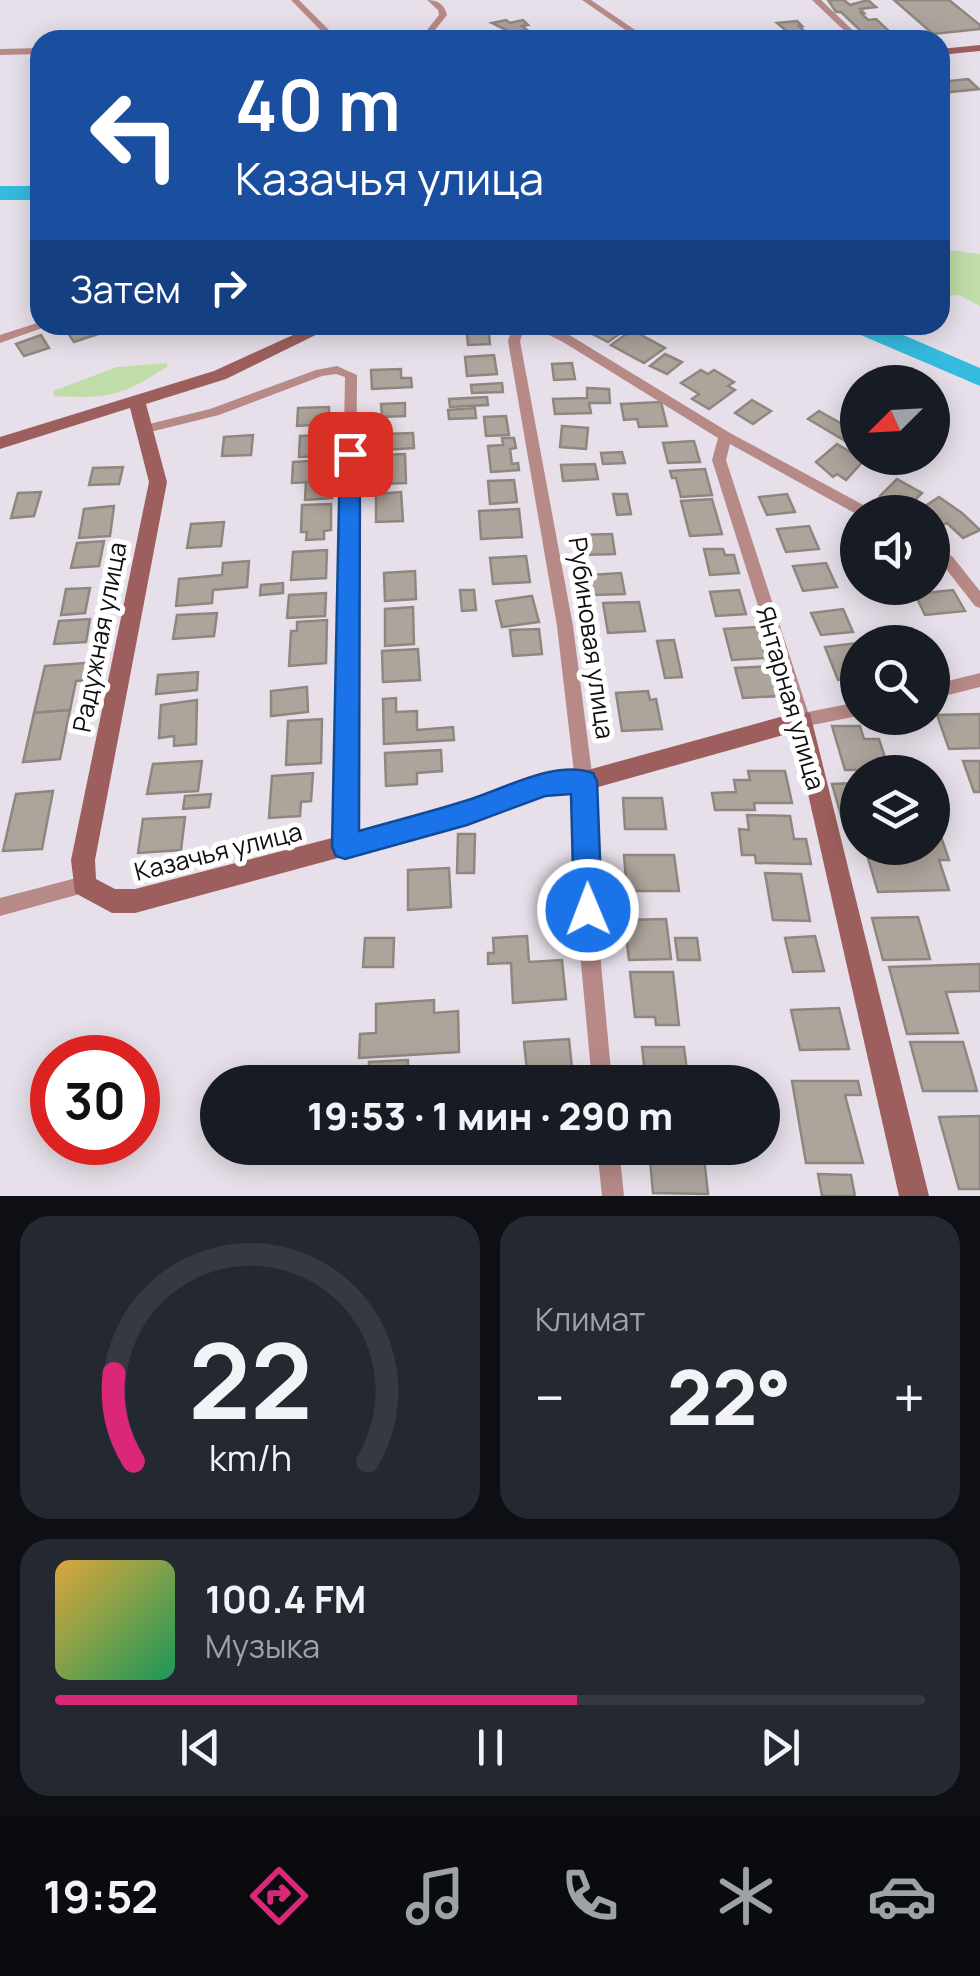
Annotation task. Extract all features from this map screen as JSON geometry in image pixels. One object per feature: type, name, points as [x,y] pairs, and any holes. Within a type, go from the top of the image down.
[{"type":"main road","points":[[950,51],[980,48]]},
{"type":"main road","points":[[0,442],[220,375],[306,335]]},
{"type":"main road","name":"Радужная улица","points":[[84,884],[83,860],[158,482],[137,402]]},
{"type":"main road","name":"Казачья улица","points":[[84,884],[112,901],[135,901],[467,813],[544,785],[584,781],[802,720]]},
{"type":"main road","name":"Янтарная улица","points":[[802,720],[914,1196]]},
{"type":"street","points":[[294,0],[325,30]]},
{"type":"street","points":[[431,0],[442,9],[443,16],[431,30]]},
{"type":"street","points":[[586,0],[631,30]]},
{"type":"street","points":[[816,0],[848,30]]},
{"type":"street","points":[[0,52],[30,51]]},
{"type":"street","points":[[0,339],[30,329]]},
{"type":"street","name":"Рубиновая улица","points":[[517,335],[514,342],[565,626],[584,781],[589,942],[600,1065]]},
{"type":"street","points":[[559,335],[725,436],[840,499]]},
{"type":"street","points":[[146,429],[214,412],[320,374],[337,370],[351,375],[345,847]]},
{"type":"street","name":"Янтарная улица","points":[[725,436],[719,460],[802,720]]},
{"type":"street","points":[[950,564],[980,602]]},
{"type":"street","points":[[950,688],[980,680]]},
{"type":"street","name":"Казачья улица","points":[[802,720],[840,713]]},
{"type":"street","points":[[0,907],[84,884]]},
{"type":"street","points":[[610,1165],[613,1196]]},
{"type":"green space","points":[[950,250],[980,254],[980,306],[959,295],[950,295]]},
{"type":"green space","points":[[166,363],[168,366],[152,376],[115,393],[54,396],[53,391],[117,367]]},
{"type":"building","points":[[828,0],[844,0],[850,5],[868,0],[876,7],[860,9],[861,13],[888,30],[860,30],[841,12],[836,12]]},
{"type":"building","points":[[894,0],[949,0],[980,25],[980,29],[950,32],[928,30]]},
{"type":"building","points":[[523,20],[528,25],[522,26],[527,30],[506,30],[492,23]]},
{"type":"building","points":[[797,21],[803,30],[785,30],[777,23]]},
{"type":"building","points":[[968,79],[979,89],[950,92],[950,81]]},
{"type":"building","points":[[41,335],[49,348],[24,356],[16,344]]},
{"type":"building","points":[[69,335],[95,335],[74,342]]},
{"type":"building","points":[[467,335],[489,335],[490,344],[468,345]]},
{"type":"building","points":[[595,335],[618,335],[608,342]]},
{"type":"building","points":[[625,335],[641,335],[665,348],[644,363],[611,345]]},
{"type":"building","points":[[665,354],[682,362],[667,374],[650,366]]},
{"type":"building","points":[[494,355],[497,374],[467,376],[465,357]]},
{"type":"building","points":[[572,363],[575,379],[554,380],[552,364]]},
{"type":"building","points":[[401,369],[401,378],[411,378],[412,387],[372,389],[371,370]]},
{"type":"building","points":[[701,370],[708,374],[714,370],[734,382],[728,386],[735,390],[709,409],[692,399],[699,394],[681,383]]},
{"type":"building","points":[[502,383],[503,392],[472,393],[471,385]]},
{"type":"building","points":[[587,388],[609,389],[610,403],[589,403],[591,413],[555,414],[553,399],[587,398]]},
{"type":"building","points":[[487,397],[488,405],[450,407],[449,399]]},
{"type":"building","points":[[752,400],[771,411],[753,424],[735,413]]},
{"type":"building","points":[[661,402],[667,426],[639,427],[637,419],[624,420],[621,404]]},
{"type":"building","points":[[405,403],[405,416],[382,417],[381,404]]},
{"type":"building","points":[[329,407],[329,424],[297,426],[298,408]]},
{"type":"building","points":[[475,408],[476,418],[449,419],[448,410]]},
{"type":"building","points":[[819,411],[840,423],[840,438],[808,419]]},
{"type":"building","points":[[506,416],[509,435],[486,436],[484,417]]},
{"type":"building","points":[[562,426],[588,428],[586,449],[560,447]]},
{"type":"building","points":[[413,433],[414,448],[384,450],[383,434]]},
{"type":"building","points":[[253,435],[251,455],[222,456],[224,437]]},
{"type":"building","points":[[326,435],[325,456],[299,457],[300,436]]},
{"type":"building","points":[[502,438],[514,438],[516,448],[510,449],[512,464],[518,463],[519,470],[491,472],[488,446],[503,445]]},
{"type":"building","points":[[694,441],[700,462],[668,463],[663,443]]},
{"type":"building","points":[[837,444],[840,475],[850,475],[846,480],[837,474],[833,477],[816,462]]},
{"type":"building","points":[[622,452],[625,463],[603,464],[601,453]]},
{"type":"building","points":[[405,454],[406,483],[381,484],[380,455]]},
{"type":"building","points":[[329,460],[329,481],[292,483],[293,462]]},
{"type":"building","points":[[595,464],[598,479],[563,481],[561,465]]},
{"type":"building","points":[[123,467],[119,484],[89,485],[93,468]]},
{"type":"building","points":[[705,469],[712,495],[681,497],[670,471]]},
{"type":"building","points":[[897,479],[922,493],[920,495],[881,495]]},
{"type":"building","points":[[514,480],[517,502],[490,504],[488,481]]},
{"type":"building","points":[[332,481],[332,498],[305,500],[306,482]]},
{"type":"building","points":[[41,492],[34,516],[11,518],[18,493]]},
{"type":"building","points":[[401,492],[403,521],[376,522],[376,494]]},
{"type":"building","points":[[613,494],[627,494],[631,514],[617,515]]},
{"type":"building","points":[[787,494],[795,512],[767,515],[759,497]]},
{"type":"building","points":[[712,499],[722,534],[690,536],[681,501]]},
{"type":"building","points":[[331,504],[331,530],[324,531],[324,539],[306,540],[307,532],[301,532],[302,505]]},
{"type":"building","points":[[950,505],[980,530],[963,538],[950,526]]},
{"type":"building","points":[[114,506],[110,536],[79,538],[84,509]]},
{"type":"building","points":[[519,509],[522,537],[481,539],[479,511]]},
{"type":"building","points":[[224,522],[221,546],[187,548],[191,524]]},
{"type":"building","points":[[809,526],[819,549],[786,552],[777,529]]},
{"type":"building","points":[[612,534],[615,554],[582,555],[578,535]]},
{"type":"building","points":[[104,541],[99,566],[71,568],[77,543]]},
{"type":"building","points":[[704,549],[723,549],[725,555],[734,555],[739,573],[710,575]]},
{"type":"building","points":[[327,550],[326,578],[291,580],[293,552]]},
{"type":"building","points":[[526,556],[530,582],[493,584],[490,558]]},
{"type":"building","points":[[249,561],[247,587],[213,590],[212,603],[176,606],[179,579],[222,575],[223,563]]},
{"type":"building","points":[[826,563],[837,587],[803,591],[793,566]]},
{"type":"building","points":[[415,571],[416,599],[385,601],[384,573]]},
{"type":"building","points":[[621,573],[625,594],[593,595],[590,575]]},
{"type":"building","points":[[283,583],[283,593],[260,595],[261,585]]},
{"type":"building","points":[[90,588],[85,613],[61,615],[66,589]]},
{"type":"building","points":[[460,590],[474,590],[476,610],[462,611]]},
{"type":"building","points":[[739,590],[746,614],[716,616],[710,592]]},
{"type":"building","points":[[950,590],[965,611],[925,615],[920,605],[950,605]]},
{"type":"building","points":[[326,593],[325,616],[287,618],[289,595]]},
{"type":"building","points":[[532,596],[539,622],[502,627],[496,601]]},
{"type":"building","points":[[639,602],[645,631],[608,633],[603,603]]},
{"type":"building","points":[[413,607],[414,644],[385,646],[385,609]]},
{"type":"building","points":[[843,609],[850,625],[840,625],[840,633],[821,635],[811,613]]},
{"type":"building","points":[[217,613],[214,636],[173,639],[177,615]]},
{"type":"building","points":[[90,619],[86,642],[54,644],[59,621]]},
{"type":"building","points":[[327,620],[326,663],[289,666],[291,631],[297,631],[297,622]]},
{"type":"building","points":[[757,627],[766,658],[732,660],[724,629]]},
{"type":"building","points":[[539,629],[542,654],[513,656],[510,630]]},
{"type":"building","points":[[674,640],[682,677],[665,678],[657,641]]},
{"type":"building","points":[[840,645],[840,680],[838,680],[825,647]]},
{"type":"building","points":[[418,649],[420,680],[383,682],[382,651]]},
{"type":"building","points":[[98,662],[94,680],[76,681],[70,710],[34,713],[45,666]]},
{"type":"building","points":[[772,666],[780,696],[743,698],[735,668]]},
{"type":"building","points":[[198,672],[197,690],[156,694],[158,675]]},
{"type":"building","points":[[307,687],[308,712],[271,716],[271,691]]},
{"type":"building","points":[[648,691],[650,700],[656,699],[662,729],[622,731],[616,693]]},
{"type":"building","points":[[396,698],[396,712],[417,711],[417,730],[453,727],[454,740],[384,744],[383,699]]},
{"type":"building","points":[[197,700],[196,744],[174,746],[174,736],[159,738],[161,705]]},
{"type":"building","points":[[70,710],[60,759],[23,762],[34,713]]},
{"type":"building","points":[[980,714],[980,748],[949,749],[944,735],[950,735],[950,715]]},
{"type":"building","points":[[322,719],[321,763],[286,765],[288,721]]},
{"type":"building","points":[[832,726],[840,726],[840,735],[879,739],[884,755],[841,755]]},
{"type":"building","points":[[441,750],[442,771],[417,773],[417,784],[386,786],[385,753]]},
{"type":"building","points":[[202,761],[198,791],[147,794],[153,764]]},
{"type":"building","points":[[963,761],[980,761],[980,792],[974,792]]},
{"type":"building","points":[[748,771],[785,771],[792,803],[754,803],[755,810],[715,810],[712,793],[736,792],[734,780],[750,780]]},
{"type":"building","points":[[313,773],[311,801],[301,802],[300,816],[269,818],[272,776]]},
{"type":"building","points":[[832,784],[840,784],[840,812]]},
{"type":"building","points":[[53,791],[42,849],[3,851],[16,794]]},
{"type":"building","points":[[211,794],[209,807],[183,809],[185,796]]},
{"type":"building","points":[[623,798],[662,798],[666,829],[625,829]]},
{"type":"building","points":[[747,815],[790,816],[794,839],[806,839],[811,864],[756,863],[755,855],[742,855],[739,829],[749,830]]},
{"type":"building","points":[[185,817],[181,850],[138,853],[143,819]]},
{"type":"building","points":[[458,834],[475,834],[474,873],[457,873]]},
{"type":"building","points":[[624,855],[674,855],[679,891],[627,891]]},
{"type":"building","points":[[870,865],[941,865],[949,890],[878,892]]},
{"type":"building","points":[[449,868],[451,907],[408,910],[408,870]]},
{"type":"building","points":[[765,873],[801,874],[810,921],[773,920]]},
{"type":"building","points":[[918,917],[930,959],[883,960],[872,918]]},
{"type":"building","points":[[666,919],[671,959],[629,960],[624,920]]},
{"type":"building","points":[[527,936],[529,962],[562,960],[566,999],[513,1003],[511,963],[488,964],[488,953],[494,953],[493,938]]},
{"type":"building","points":[[815,936],[824,971],[793,972],[785,938]]},
{"type":"building","points":[[365,938],[394,938],[393,967],[363,967]]},
{"type":"building","points":[[675,938],[697,938],[700,960],[678,960]]},
{"type":"building","points":[[980,964],[980,991],[946,992],[958,1033],[907,1034],[889,967]]},
{"type":"building","points":[[630,972],[673,972],[679,1025],[656,1025],[655,1017],[635,1017]]},
{"type":"building","points":[[434,1000],[434,1013],[458,1011],[459,1052],[359,1058],[360,1034],[376,1033],[376,1004]]},
{"type":"building","points":[[839,1008],[849,1049],[800,1050],[791,1010]]},
{"type":"building","points":[[569,1039],[572,1065],[526,1065],[524,1042]]},
{"type":"building","points":[[910,1042],[963,1042],[977,1091],[923,1091]]},
{"type":"building","points":[[642,1047],[684,1047],[686,1065],[644,1065]]},
{"type":"building","points":[[408,1060],[408,1065],[369,1065]]},
{"type":"building","points":[[792,1081],[858,1081],[861,1095],[845,1095],[863,1163],[806,1163]]},
{"type":"building","points":[[980,1116],[980,1189],[959,1189],[939,1117]]},
{"type":"building","points":[[651,1165],[705,1165],[708,1194],[653,1193]]},
{"type":"building","points":[[818,1174],[851,1175],[855,1196],[822,1196]]},
{"type":"waterway","points":[[0,193],[30,193]]},
{"type":"waterway","points":[[881,335],[980,378]]},
{"type":"route","points":[[350,454],[345,847],[467,813],[544,785],[584,781],[588,910]]}]
